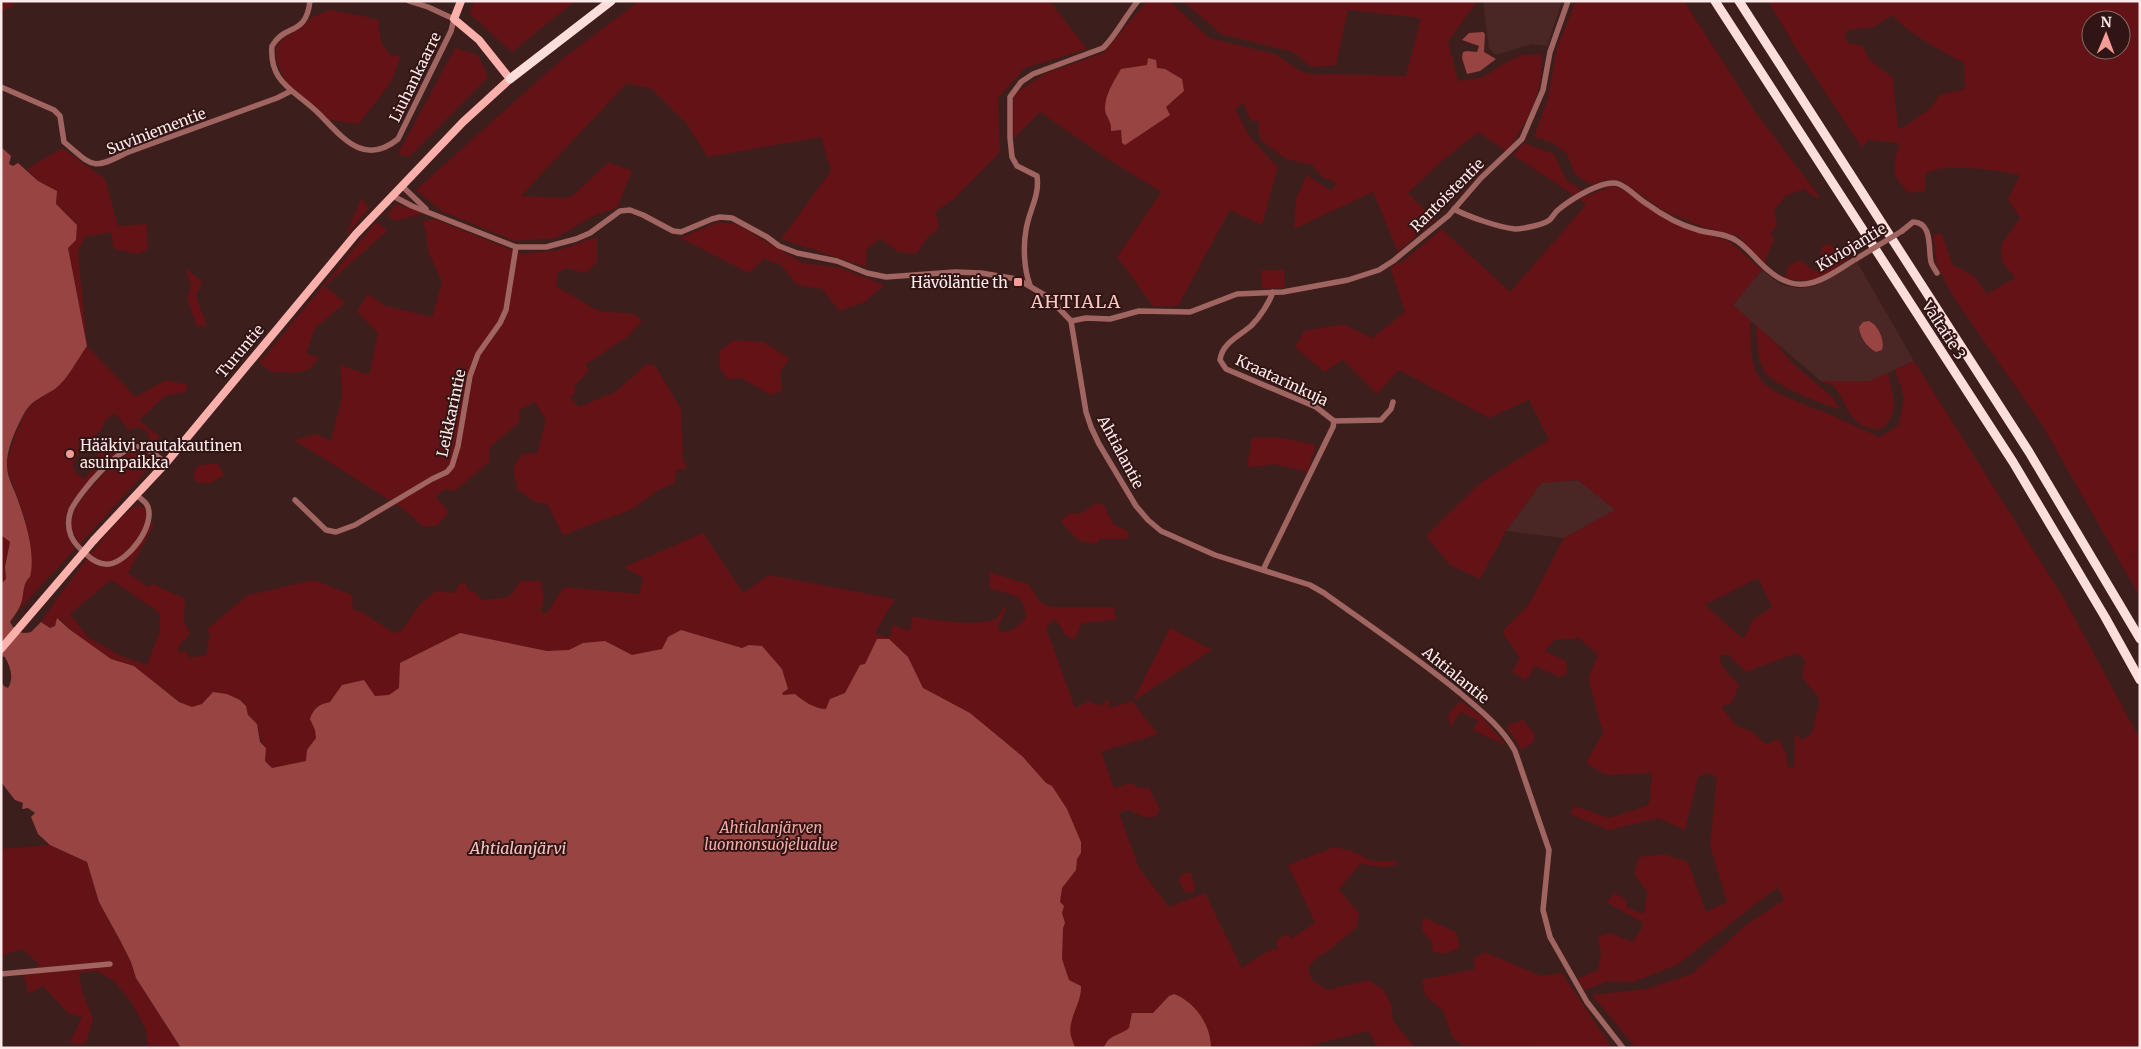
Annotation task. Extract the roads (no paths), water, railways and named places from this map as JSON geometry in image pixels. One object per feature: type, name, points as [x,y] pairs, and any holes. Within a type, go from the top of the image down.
[{"type":"highway","points":[[510,79],[611,1]]},
{"type":"highway","name":"Valtatie 3","points":[[1715,1],[2013,462],[2140,680]]},
{"type":"highway","name":"Valtatie 3","points":[[1739,1],[2029,452],[2140,639]]},
{"type":"main road","points":[[461,1],[454,19],[479,40],[510,79]]},
{"type":"main road","name":"Turuntie","points":[[1,649],[94,540],[166,463],[356,234],[463,122],[510,79]]},
{"type":"street","name":"Liuhankaarre","points":[[310,1],[304,23],[279,37],[272,46],[274,70],[279,80],[312,108],[347,143],[368,150],[380,149],[398,139],[412,115],[454,19]]},
{"type":"street","points":[[409,1],[454,19]]},
{"type":"street","points":[[1030,285],[1026,271],[1026,230],[1037,196],[1038,184],[1037,176],[1017,166],[1012,157],[1010,97],[1021,82],[1033,74],[1096,52],[1102,48],[1109,42],[1124,17],[1138,1]]},
{"type":"street","name":"Rantoistentie","points":[[1071,321],[1086,318],[1110,319],[1134,312],[1190,312],[1237,294],[1306,289],[1379,270],[1400,256],[1454,209],[1481,178],[1522,139],[1543,90],[1550,52],[1568,1]]},
{"type":"street","name":"Suviniementie","points":[[1,87],[54,110],[60,116],[64,142],[96,165],[104,164],[135,150],[277,98],[291,91]]},
{"type":"street","name":"Kiviojantie","points":[[1454,209],[1463,215],[1505,227],[1527,228],[1548,221],[1557,211],[1588,191],[1604,185],[1620,184],[1648,205],[1676,220],[1698,230],[1721,234],[1737,241],[1782,281],[1810,285],[1856,259],[1913,222],[1920,223],[1927,231],[1931,263],[1937,273]]},
{"type":"street","points":[[402,186],[427,210]]},
{"type":"street","points":[[393,196],[412,206],[427,210],[516,247],[554,246],[590,233],[614,213],[630,210],[673,231],[681,232],[712,219],[720,217],[732,218],[767,237],[779,246],[837,261],[876,276],[966,272],[1017,279],[1048,297],[1071,321]]},
{"type":"street","name":"Leikkarintie","points":[[295,500],[326,530],[336,532],[355,526],[432,479],[447,472],[452,466],[458,446],[473,369],[478,354],[500,323],[506,310],[516,247]]},
{"type":"street","points":[[1017,279],[1026,271]]},
{"type":"street","name":"Kraatarinkuja","points":[[1273,292],[1270,300],[1252,325],[1224,347],[1220,360],[1226,369],[1316,407],[1334,421],[1381,420],[1391,409],[1393,402]]},
{"type":"street","name":"Ahtialantie","points":[[1071,321],[1086,412],[1091,427],[1136,506],[1148,520],[1161,531],[1215,555],[1310,585],[1324,593],[1431,669],[1484,714],[1509,739],[1515,750],[1549,850],[1543,910],[1550,937],[1586,1002],[1623,1048]]},
{"type":"street","name":"Kraatarinkuja","points":[[1263,570],[1334,427],[1334,421]]},
{"type":"street","points":[[136,495],[147,504],[149,513],[147,525],[130,552],[117,562],[108,564],[96,562],[76,545],[70,535],[69,519],[74,505],[104,468],[128,448],[143,448],[166,463]]},
{"type":"street","points":[[1,974],[110,964]]},
{"type":"water","points":[[1483,32],[1485,34],[1484,52],[1496,59],[1480,71],[1467,74],[1462,58],[1463,52],[1477,52],[1479,46],[1462,40],[1469,33]]},
{"type":"water","points":[[1148,58],[1156,60],[1157,68],[1165,69],[1182,79],[1184,91],[1166,107],[1170,115],[1125,145],[1122,143],[1121,130],[1111,131],[1105,112],[1105,103],[1110,88],[1121,69],[1147,65]]},
{"type":"water","name":"Ahtialanjärvi","points":[[1,147],[11,156],[9,164],[13,166],[18,163],[38,181],[57,191],[56,204],[77,225],[76,240],[68,248],[87,346],[60,385],[35,401],[28,408],[16,431],[8,453],[8,474],[26,525],[32,557],[30,577],[25,585],[20,606],[10,622],[16,630],[21,633],[31,632],[41,622],[50,628],[55,626],[57,618],[69,629],[111,659],[134,666],[179,702],[192,707],[202,704],[213,692],[227,694],[240,700],[246,706],[248,715],[257,724],[260,742],[266,748],[265,761],[272,768],[306,761],[307,750],[316,738],[310,719],[311,715],[317,708],[330,702],[342,685],[364,680],[375,696],[389,695],[399,688],[400,663],[460,633],[547,651],[569,650],[583,643],[605,641],[632,655],[662,649],[668,637],[681,630],[742,648],[749,645],[762,646],[782,669],[788,689],[782,693],[783,695],[795,694],[809,704],[826,709],[830,699],[845,693],[860,665],[865,664],[877,639],[889,639],[908,657],[923,688],[970,713],[1023,757],[1046,783],[1052,786],[1067,809],[1081,842],[1081,853],[1077,859],[1076,870],[1062,888],[1060,902],[1064,906],[1062,913],[1065,923],[1063,928],[1062,959],[1069,980],[1081,986],[1070,1030],[1075,1048],[181,1048],[136,978],[131,962],[99,902],[87,862],[50,845],[38,834],[31,817],[35,813],[28,808],[22,809],[23,803],[15,800],[1,782],[1,681],[8,688],[11,677],[7,661],[5,657],[1,656],[1,584],[6,579],[5,567],[10,542],[1,535]]},
{"type":"water","points":[[1869,321],[1878,329],[1882,337],[1882,350],[1876,352],[1864,342],[1859,327],[1863,322]]},
{"type":"water","points":[[1174,994],[1189,1003],[1200,1015],[1208,1031],[1211,1048],[1104,1048],[1108,1040],[1129,1028],[1132,1013],[1153,1013],[1169,996]]},
{"type":"place","name":"Hävöläntie th","points":[[1018,282]]},
{"type":"place","name":"Hääkivi rautakautinen asuinpaikka","points":[[70,454]]},
{"type":"district","name":"AHTIALA","points":[[1076,301]]},
{"type":"park label","name":"Ahtialanjärven luonnonsuojelualue","points":[[771,836]]}]
